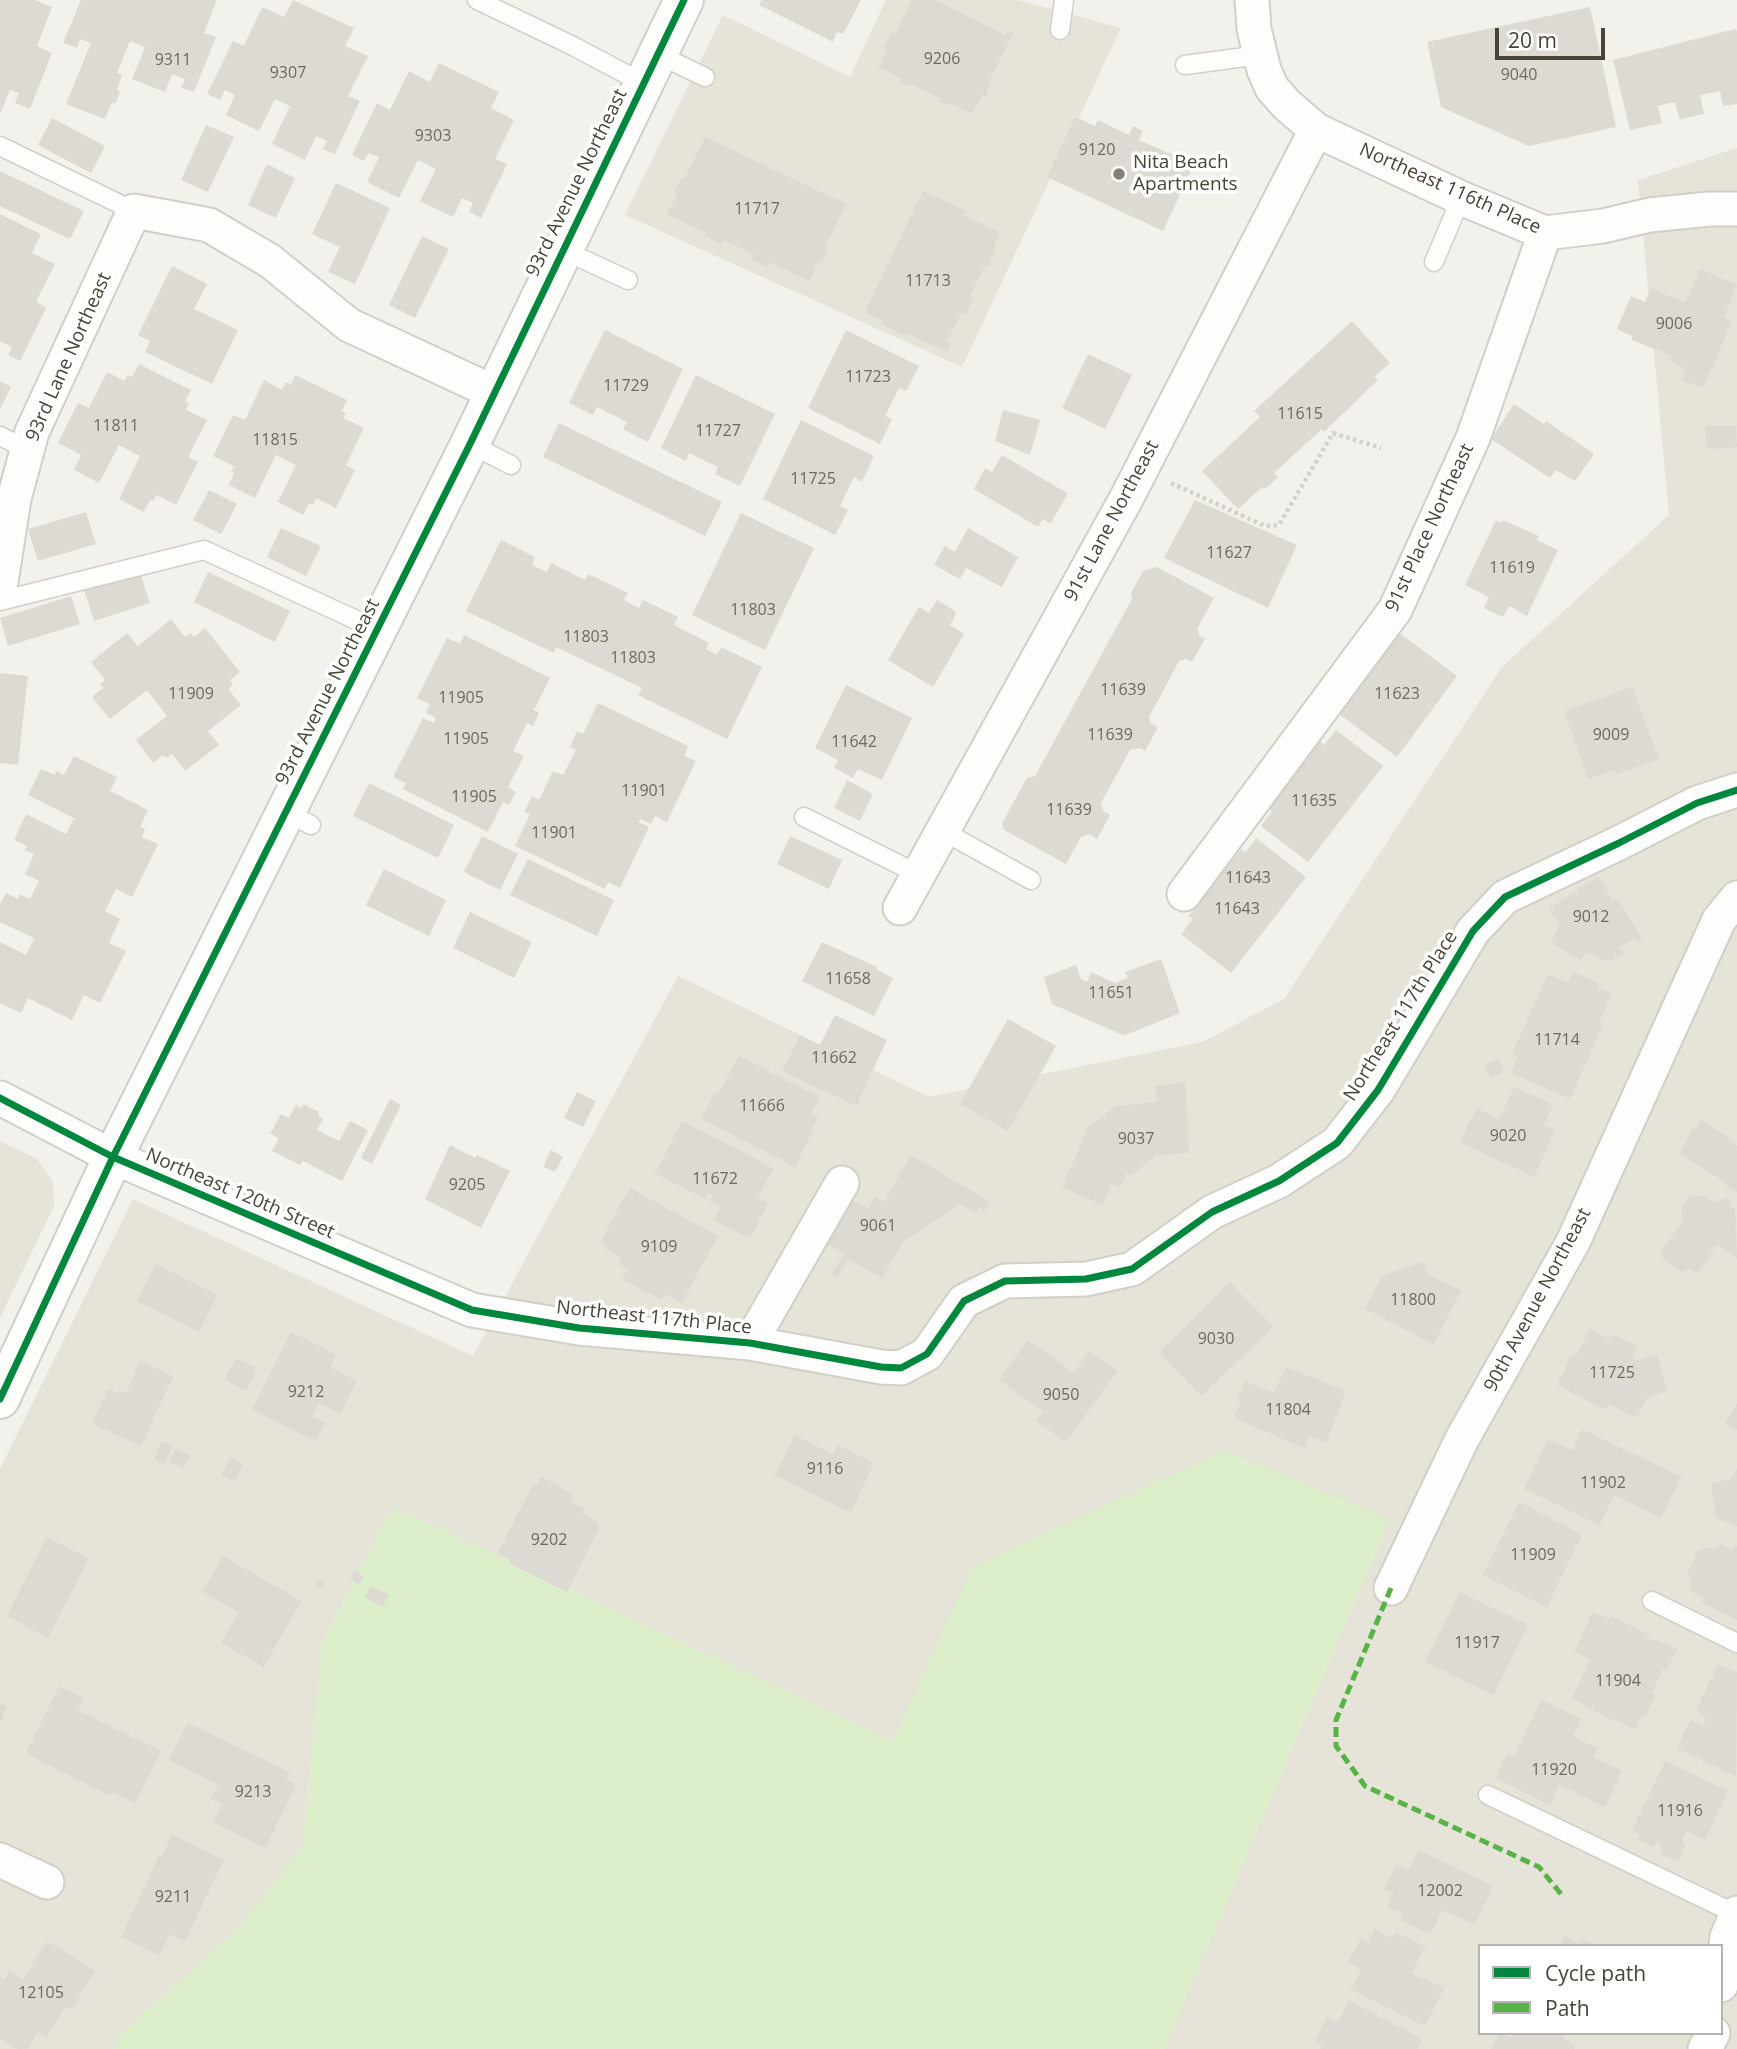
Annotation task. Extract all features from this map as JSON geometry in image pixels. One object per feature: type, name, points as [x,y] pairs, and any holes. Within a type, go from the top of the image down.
[{"type":"street","name":"93rd Avenue Northeast","points":[[0,1399],[113,1157],[299,818],[377,630],[470,444],[684,0]]},
{"type":"street","name":"Northeast 116th Place","points":[[1252,0],[1254,29],[1272,88],[1316,130],[1461,198],[1545,233],[1603,226],[1650,215],[1737,209]]},
{"type":"street","name":"91st Lane Northeast","points":[[900,908],[1126,499],[1316,130]]},
{"type":"street","points":[[134,211],[209,225],[270,261],[349,325],[493,392]]},
{"type":"street","name":"93rd Lane Northeast","points":[[0,588],[14,499],[14,443],[32,432],[134,211]]},
{"type":"street","name":"91st Place Northeast","points":[[1184,894],[1395,610],[1473,438],[1545,233]]},
{"type":"street","name":"Northeast 117th Place","points":[[472,1310],[579,1328],[750,1343],[881,1367],[901,1367],[927,1354],[964,1301],[1005,1281],[1086,1279],[1132,1269],[1212,1212],[1279,1181],[1337,1143],[1378,1090],[1473,931],[1505,897],[1619,844],[1698,803],[1737,790]]},
{"type":"street","name":"90th Avenue Northeast","points":[[1391,1588],[1462,1439],[1573,1242],[1719,920],[1737,898]]},
{"type":"street","name":"Northeast 120th Street","points":[[0,1098],[113,1157],[472,1310]]},
{"type":"street","points":[[750,1343],[842,1183]]},
{"type":"street","points":[[0,1860],[47,1882]]},
{"type":"street","points":[[1723,1969],[1727,1937],[1737,1914]]},
{"type":"lane","points":[[477,0],[571,45],[650,69],[705,77]]},
{"type":"lane","points":[[1060,30],[1064,0]]},
{"type":"lane","points":[[1185,65],[1260,55]]},
{"type":"lane","points":[[0,146],[134,211]]},
{"type":"lane","points":[[1434,262],[1461,198]]},
{"type":"lane","points":[[563,250],[628,280]]},
{"type":"lane","points":[[470,444],[511,465]]},
{"type":"lane","points":[[0,601],[204,550],[377,630]]},
{"type":"lane","points":[[804,817],[918,874]]},
{"type":"lane","points":[[943,831],[1031,880]]},
{"type":"lane","points":[[1652,1601],[1737,1643]]},
{"type":"lane","points":[[1488,1795],[1737,1914]]},
{"type":"path","points":[[1164,479],[1265,526],[1279,526],[1333,433],[1381,448]]},
{"type":"shaded area","points":[[886,0],[1018,0],[1121,28],[962,367],[625,215],[723,15],[850,77]]},
{"type":"shaded area","points":[[1737,148],[1737,2049],[1164,2049],[1390,1519],[973,1567],[893,1741],[392,1506],[322,1643],[303,1846],[236,1930],[123,2032],[113,2049],[0,2049],[0,1469],[133,1199],[473,1356],[678,976],[929,1097],[1202,1042],[1284,999],[1502,667],[1669,515],[1638,180]]},
{"type":"shaded area","points":[[0,1141],[37,1159],[53,1182],[54,1206],[0,1318]]},
{"type":"green space","points":[[1225,1450],[1390,1519],[1164,2049],[113,2049],[123,2032],[236,1930],[303,1846],[322,1643],[392,1506],[893,1741],[972,1567]]},
{"type":"building","points":[[0,0],[35,0],[52,7],[37,46],[52,53],[30,109],[15,103],[19,93],[10,90],[0,114]]},
{"type":"building","points":[[81,0],[217,0],[204,33],[216,37],[194,92],[181,88],[185,79],[172,74],[165,92],[132,79],[145,47],[130,41],[117,73],[122,75],[117,90],[120,92],[115,104],[112,102],[105,119],[66,104],[91,43],[80,39],[77,48],[63,43]]},
{"type":"building","points":[[293,0],[354,28],[345,46],[368,56],[348,96],[360,101],[335,154],[323,149],[327,141],[316,136],[305,160],[272,144],[290,106],[275,99],[259,131],[226,115],[235,95],[225,90],[220,100],[207,94],[233,41],[244,46],[262,7],[284,17]]},
{"type":"building","points":[[762,0],[861,0],[843,34],[837,32],[833,42],[759,5]]},
{"type":"building","points":[[912,0],[934,0],[1005,35],[1008,30],[1013,33],[990,79],[992,80],[985,96],[982,94],[972,114],[950,103],[948,106],[939,101],[940,98],[911,84],[910,86],[900,82],[902,79],[879,67],[887,50],[884,48],[892,32],[895,34]]},
{"type":"building","points":[[1590,7],[1616,127],[1529,146],[1441,107],[1427,42]]},
{"type":"building","points":[[1735,29],[1737,104],[1723,106],[1720,91],[1700,95],[1704,114],[1681,119],[1675,102],[1658,106],[1662,123],[1630,130],[1613,60]]},
{"type":"building","points":[[439,63],[499,92],[491,108],[514,120],[495,159],[507,164],[481,218],[469,212],[473,203],[462,198],[453,217],[420,201],[436,169],[418,160],[399,198],[367,182],[379,157],[368,153],[364,161],[352,155],[377,103],[390,110],[409,71],[430,82]]},
{"type":"building","name":"Nita Beach Apartments","points":[[1075,117],[1095,126],[1098,120],[1129,135],[1133,126],[1143,131],[1139,140],[1175,156],[1172,162],[1191,171],[1163,231],[1047,177]]},
{"type":"building","points":[[52,118],[105,146],[91,173],[38,145]]},
{"type":"building","points":[[206,125],[234,137],[208,192],[181,180]]},
{"type":"building","points":[[705,137],[846,204],[825,247],[828,249],[809,281],[769,262],[767,267],[751,259],[754,254],[724,240],[722,244],[667,214],[677,195],[674,193],[681,178],[684,179]]},
{"type":"building","points":[[267,164],[295,178],[276,218],[248,205]]},
{"type":"building","points":[[0,171],[84,211],[70,239],[0,206]]},
{"type":"building","points":[[336,183],[390,208],[355,284],[328,272],[340,247],[312,234]]},
{"type":"building","points":[[923,191],[965,211],[963,215],[1000,233],[988,267],[985,265],[970,296],[974,298],[965,315],[961,313],[947,341],[951,343],[947,352],[881,324],[883,321],[865,312]]},
{"type":"building","points":[[0,214],[41,234],[32,253],[55,264],[36,302],[46,308],[20,361],[8,355],[12,347],[0,341]]},
{"type":"building","points":[[422,236],[449,249],[415,318],[389,305]]},
{"type":"building","points":[[172,266],[207,284],[194,309],[238,330],[212,384],[145,352],[150,341],[138,335]]},
{"type":"building","points":[[1700,269],[1737,285],[1724,317],[1732,320],[1702,388],[1682,380],[1686,369],[1670,361],[1672,356],[1632,340],[1632,336],[1617,329],[1631,296],[1645,302],[1651,288],[1685,303]]},
{"type":"building","points":[[1352,321],[1390,363],[1375,376],[1378,380],[1324,432],[1322,429],[1274,473],[1278,477],[1265,489],[1262,487],[1238,509],[1202,471],[1260,417],[1254,411]]},
{"type":"building","points":[[605,330],[683,369],[648,442],[623,429],[627,422],[597,407],[593,415],[569,403]]},
{"type":"building","points":[[846,330],[919,366],[906,391],[899,388],[885,416],[892,419],[880,444],[808,408]]},
{"type":"building","points":[[1088,354],[1132,375],[1105,429],[1062,408]]},
{"type":"building","points":[[139,364],[191,390],[185,401],[189,403],[186,410],[207,420],[188,457],[198,462],[176,505],[157,495],[153,501],[150,500],[144,512],[119,499],[140,456],[119,445],[99,483],[74,470],[81,455],[58,443],[78,403],[89,408],[107,372],[125,381],[127,375],[132,377]]},
{"type":"building","points":[[295,375],[347,400],[342,411],[346,413],[343,418],[364,428],[346,465],[355,470],[336,508],[316,498],[313,505],[309,503],[303,515],[278,502],[296,465],[276,455],[255,498],[229,485],[234,466],[213,456],[233,415],[245,420],[264,380],[282,390],[286,382],[291,385]]},
{"type":"building","points":[[696,375],[775,414],[740,486],[715,474],[718,467],[689,453],[686,461],[661,448]]},
{"type":"building","points":[[0,381],[11,387],[0,409]]},
{"type":"building","points":[[1514,404],[1544,424],[1546,421],[1594,454],[1575,481],[1556,470],[1550,478],[1491,439]]},
{"type":"building","points":[[1003,410],[1040,420],[1030,455],[995,441]]},
{"type":"building","points":[[801,420],[874,456],[862,482],[854,477],[840,506],[848,510],[835,535],[763,499]]},
{"type":"building","points":[[559,423],[722,502],[705,536],[543,457]]},
{"type":"building","points":[[1705,426],[1736,426],[1737,447],[1707,449]]},
{"type":"building","points":[[1002,455],[1067,493],[1050,524],[1043,519],[1038,527],[974,489],[985,468],[992,472]]},
{"type":"building","points":[[209,490],[237,504],[221,534],[193,520]]},
{"type":"building","points":[[1195,500],[1297,545],[1268,608],[1164,558]]},
{"type":"building","points":[[86,512],[96,544],[38,561],[28,529]]},
{"type":"building","points":[[741,513],[814,548],[765,650],[692,615]]},
{"type":"building","points":[[1496,520],[1502,523],[1503,520],[1539,536],[1537,540],[1558,550],[1527,616],[1509,606],[1503,617],[1484,608],[1489,597],[1465,585]]},
{"type":"building","points":[[281,528],[321,546],[306,576],[267,557]]},
{"type":"building","points":[[968,528],[1018,557],[1002,587],[966,568],[960,579],[934,565],[945,546],[955,552]]},
{"type":"building","points":[[501,540],[535,557],[532,565],[547,572],[551,563],[585,580],[588,574],[628,593],[624,600],[639,608],[643,600],[678,617],[674,625],[709,643],[706,649],[717,655],[721,647],[762,667],[727,739],[638,695],[642,688],[556,647],[554,653],[466,611]]},
{"type":"building","points":[[1157,567],[1214,598],[1197,629],[1205,639],[1192,662],[1186,659],[1179,661],[1149,717],[1151,724],[1158,727],[1145,751],[1140,748],[1130,750],[1101,803],[1103,811],[1110,815],[1097,839],[1089,834],[1081,837],[1066,864],[1004,830],[1002,823],[1027,778],[1035,776],[1132,599],[1131,593],[1143,571]]},
{"type":"building","points":[[208,572],[290,611],[275,642],[194,602]]},
{"type":"building","points":[[140,573],[150,603],[94,621],[84,590]]},
{"type":"building","points":[[71,596],[80,624],[8,646],[0,618]]},
{"type":"building","points":[[937,600],[955,611],[950,625],[964,634],[933,687],[888,660],[919,607],[929,613]]},
{"type":"building","points":[[171,619],[185,637],[191,633],[194,637],[205,628],[240,672],[230,680],[233,685],[228,689],[241,705],[208,731],[219,745],[185,771],[172,754],[166,758],[163,755],[153,763],[136,740],[167,716],[147,690],[110,719],[92,697],[103,688],[100,684],[105,680],[91,662],[127,633],[138,646]]},
{"type":"building","points":[[1397,631],[1457,676],[1397,757],[1336,712]]},
{"type":"building","points":[[464,635],[550,678],[534,710],[539,713],[533,726],[527,723],[513,751],[524,756],[508,787],[516,792],[509,805],[503,802],[488,832],[403,789],[406,783],[393,777],[423,718],[434,723],[436,718],[426,713],[430,704],[417,698],[447,638],[460,644]]},
{"type":"building","points":[[0,673],[28,676],[18,765],[0,763]]},
{"type":"building","points":[[846,685],[912,718],[882,780],[858,769],[853,778],[834,768],[838,760],[815,748]]},
{"type":"building","points":[[1632,687],[1659,759],[1617,774],[1613,770],[1588,779],[1564,711]]},
{"type":"building","points":[[598,703],[688,746],[684,756],[696,761],[667,822],[655,816],[651,824],[640,819],[638,822],[649,827],[620,888],[608,882],[605,889],[515,846],[530,814],[524,812],[532,796],[539,800],[553,771],[563,775],[576,750],[570,747],[577,731],[583,734]]},
{"type":"building","points":[[1336,730],[1383,766],[1308,862],[1261,826],[1272,811],[1267,808],[1319,740],[1324,745]]},
{"type":"building","points":[[74,756],[117,777],[110,791],[148,810],[140,827],[145,829],[142,837],[158,844],[132,897],[116,889],[105,911],[120,919],[109,943],[126,951],[100,1003],[84,995],[72,1020],[28,998],[21,1013],[0,1003],[0,942],[26,955],[34,938],[0,922],[0,904],[6,893],[18,899],[20,894],[30,899],[39,881],[25,874],[34,854],[25,850],[27,846],[14,840],[26,814],[66,834],[74,818],[28,795],[41,769],[55,775],[56,771],[64,775]]},
{"type":"building","points":[[847,780],[873,794],[860,821],[834,808]]},
{"type":"building","points":[[369,783],[454,825],[438,858],[353,816]]},
{"type":"building","points":[[482,836],[518,854],[500,890],[464,872]]},
{"type":"building","points":[[790,836],[842,860],[829,889],[777,864]]},
{"type":"building","points":[[1256,838],[1306,877],[1231,973],[1181,934],[1193,919],[1189,916],[1198,903],[1195,901],[1227,860],[1230,863],[1241,849],[1245,853]]},
{"type":"building","points":[[528,859],[614,900],[597,936],[510,895]]},
{"type":"building","points":[[384,869],[446,900],[429,936],[366,905]]},
{"type":"building","points":[[1598,876],[1613,901],[1618,899],[1642,939],[1638,941],[1635,938],[1619,947],[1623,953],[1608,962],[1586,952],[1581,960],[1551,943],[1560,925],[1549,909]]},
{"type":"building","points":[[470,912],[532,942],[514,978],[453,948]]},
{"type":"building","points":[[822,942],[877,967],[876,969],[893,978],[874,1016],[802,981]]},
{"type":"building","points":[[1161,959],[1180,1013],[1123,1036],[1052,1004],[1044,977],[1076,965],[1081,979],[1087,982],[1091,972],[1115,983],[1128,978],[1125,972]]},
{"type":"building","points":[[1573,972],[1599,984],[1597,988],[1611,994],[1599,1023],[1603,1025],[1570,1099],[1511,1073],[1518,1057],[1512,1054],[1548,974],[1568,983]]},
{"type":"building","points":[[835,1015],[887,1040],[856,1106],[782,1071],[800,1035],[820,1045]]},
{"type":"building","points":[[1008,1019],[1056,1046],[1008,1131],[960,1104]]},
{"type":"building","points":[[739,1056],[820,1097],[811,1114],[818,1117],[811,1130],[813,1131],[795,1167],[701,1119]]},
{"type":"building","points":[[1498,1058],[1504,1071],[1491,1078],[1484,1066]]},
{"type":"building","points":[[1185,1082],[1189,1153],[1156,1156],[1130,1176],[1127,1172],[1120,1187],[1112,1184],[1102,1205],[1062,1187],[1089,1126],[1116,1106],[1157,1102],[1155,1086]]},
{"type":"building","points":[[1514,1087],[1553,1105],[1544,1125],[1555,1130],[1534,1177],[1460,1142],[1477,1108],[1499,1119]]},
{"type":"building","points":[[577,1092],[596,1101],[583,1127],[564,1118]]},
{"type":"building","points":[[390,1099],[401,1105],[372,1164],[361,1158]]},
{"type":"building","points":[[303,1104],[319,1112],[318,1115],[323,1119],[317,1130],[339,1141],[350,1121],[368,1130],[342,1181],[303,1161],[300,1165],[272,1151],[279,1138],[270,1134],[281,1114],[289,1118],[296,1105],[301,1108]]},
{"type":"building","points":[[1701,1120],[1730,1138],[1728,1140],[1737,1146],[1737,1192],[1680,1154],[1694,1126],[1696,1128]]},
{"type":"building","points":[[682,1121],[773,1168],[758,1197],[768,1203],[750,1238],[714,1220],[721,1207],[710,1202],[713,1195],[708,1193],[705,1199],[655,1174]]},
{"type":"building","points":[[450,1145],[510,1171],[481,1228],[425,1199]]},
{"type":"building","points":[[551,1150],[563,1157],[555,1172],[543,1167]]},
{"type":"building","points":[[911,1155],[990,1202],[985,1211],[979,1207],[976,1213],[961,1204],[903,1242],[882,1278],[848,1259],[837,1277],[832,1273],[844,1253],[821,1240],[847,1197],[868,1209],[875,1197],[884,1202]]},
{"type":"building","points":[[630,1188],[718,1236],[682,1303],[665,1294],[661,1300],[622,1279],[628,1269],[619,1264],[622,1258],[604,1248],[606,1245],[600,1242]]},
{"type":"building","points":[[1703,1195],[1715,1203],[1729,1197],[1731,1208],[1735,1207],[1737,1259],[1717,1245],[1697,1274],[1690,1269],[1681,1272],[1663,1259],[1662,1250],[1683,1221],[1681,1207],[1689,1197]]},
{"type":"building","points":[[1423,1262],[1427,1274],[1461,1291],[1434,1344],[1365,1309],[1382,1276]]},
{"type":"building","points":[[156,1264],[217,1295],[199,1332],[137,1301]]},
{"type":"building","points":[[1230,1282],[1273,1326],[1202,1396],[1159,1352]]},
{"type":"building","points":[[1590,1329],[1609,1339],[1612,1334],[1638,1346],[1632,1358],[1636,1361],[1657,1355],[1667,1390],[1647,1398],[1636,1418],[1609,1404],[1606,1410],[1557,1385],[1571,1356],[1575,1357]]},
{"type":"building","points":[[291,1332],[337,1355],[331,1368],[357,1381],[340,1414],[319,1403],[312,1417],[325,1423],[316,1441],[252,1409]]},
{"type":"building","points":[[1028,1340],[1074,1373],[1089,1351],[1117,1371],[1066,1442],[1036,1421],[1043,1411],[999,1380]]},
{"type":"building","points":[[236,1358],[257,1368],[246,1391],[225,1380]]},
{"type":"building","points":[[140,1361],[173,1376],[141,1446],[92,1424],[108,1389],[119,1394],[121,1391],[126,1393]]},
{"type":"building","points":[[1286,1367],[1346,1391],[1326,1443],[1309,1436],[1304,1448],[1234,1418],[1241,1402],[1237,1400],[1245,1381],[1274,1393]]},
{"type":"building","points":[[1737,1403],[1737,1430],[1725,1423]]},
{"type":"building","points":[[1582,1429],[1681,1477],[1661,1518],[1614,1495],[1600,1525],[1524,1489],[1548,1439],[1572,1451]]},
{"type":"building","points":[[795,1435],[833,1454],[838,1445],[874,1463],[851,1513],[775,1475]]},
{"type":"building","points":[[162,1441],[173,1446],[164,1464],[154,1459]]},
{"type":"building","points":[[176,1449],[190,1456],[183,1469],[169,1462]]},
{"type":"building","points":[[231,1457],[243,1464],[234,1482],[221,1475]]},
{"type":"building","points":[[1737,1469],[1737,1527],[1716,1517],[1711,1483],[1731,1479]]},
{"type":"building","points":[[541,1477],[574,1494],[571,1502],[584,1509],[582,1513],[597,1522],[596,1525],[600,1527],[567,1592],[509,1563],[510,1560],[498,1553],[534,1483],[537,1485]]},
{"type":"building","points":[[1519,1502],[1582,1534],[1547,1607],[1483,1575]]},
{"type":"building","points":[[47,1537],[89,1558],[48,1638],[7,1616]]},
{"type":"building","points":[[1720,1543],[1733,1550],[1734,1545],[1737,1547],[1737,1620],[1701,1602],[1703,1598],[1689,1591],[1692,1585],[1687,1574],[1698,1550],[1718,1547]]},
{"type":"building","points":[[223,1556],[301,1601],[264,1667],[221,1643],[239,1612],[203,1592]]},
{"type":"building","points":[[356,1571],[364,1577],[358,1585],[350,1579]]},
{"type":"building","points":[[318,1580],[326,1581],[324,1588],[316,1586]]},
{"type":"building","points":[[371,1586],[389,1595],[382,1607],[365,1597]]},
{"type":"building","points":[[1460,1592],[1528,1625],[1493,1695],[1425,1662]]},
{"type":"building","points":[[1593,1612],[1610,1619],[1611,1616],[1649,1635],[1647,1637],[1655,1641],[1656,1639],[1677,1649],[1667,1670],[1663,1668],[1652,1693],[1656,1694],[1645,1716],[1641,1715],[1635,1730],[1572,1698],[1590,1660],[1574,1652]]},
{"type":"building","points":[[1718,1665],[1737,1672],[1736,1777],[1677,1748],[1691,1720],[1703,1726],[1706,1719],[1696,1711]]},
{"type":"building","points":[[59,1686],[83,1698],[78,1710],[161,1751],[135,1803],[112,1792],[110,1796],[26,1754]]},
{"type":"building","points":[[1541,1700],[1581,1719],[1573,1736],[1597,1748],[1593,1757],[1622,1771],[1605,1807],[1559,1785],[1550,1805],[1496,1778],[1507,1754],[1514,1757]]},
{"type":"building","points":[[0,1703],[7,1707],[0,1722]]},
{"type":"building","points":[[187,1723],[290,1772],[286,1780],[296,1785],[265,1848],[213,1822],[222,1804],[211,1799],[218,1784],[169,1760]]},
{"type":"building","points":[[1665,1761],[1728,1791],[1705,1840],[1687,1831],[1681,1843],[1685,1845],[1678,1861],[1661,1854],[1662,1845],[1656,1842],[1653,1847],[1638,1839],[1640,1835],[1632,1831]]},
{"type":"building","points":[[172,1835],[224,1860],[185,1941],[170,1934],[159,1955],[121,1937],[159,1856],[161,1857]]},
{"type":"building","points":[[1419,1850],[1493,1886],[1475,1924],[1442,1910],[1430,1934],[1400,1920],[1403,1914],[1387,1907],[1393,1893],[1384,1889],[1396,1865],[1408,1871]]},
{"type":"building","points":[[1374,1929],[1392,1938],[1396,1932],[1425,1946],[1412,1973],[1444,1988],[1425,2026],[1351,1990],[1361,1969],[1348,1962],[1360,1939],[1368,1943]]},
{"type":"building","points":[[1564,1936],[1580,1944],[1561,1944]]},
{"type":"building","points":[[1582,1939],[1593,1944],[1580,1944]]},
{"type":"building","points":[[47,1941],[95,1971],[71,2010],[65,2007],[46,2038],[38,2033],[28,2049],[17,2049],[0,2038],[0,1977],[4,1980],[9,1971],[23,1979]]},
{"type":"building","points":[[1349,2001],[1422,2038],[1417,2049],[1320,2049],[1322,2045],[1315,2041],[1327,2017],[1338,2022]]},
{"type":"building","points":[[1499,2035],[1511,2038],[1512,2035],[1564,2035],[1563,2038],[1575,2045],[1574,2049],[1491,2049]]},
{"type":"marked path","points":[[1391,1588],[1336,1720],[1336,1746],[1365,1786],[1539,1867],[1561,1894]]},
{"type":"cycle path","points":[[0,1399],[113,1157],[470,444],[684,0]]},
{"type":"cycle path","points":[[0,1098],[113,1157],[472,1310],[579,1328],[750,1343],[881,1367],[901,1368],[927,1354],[964,1301],[1005,1281],[1086,1279],[1132,1269],[1212,1212],[1279,1181],[1337,1143],[1378,1090],[1473,931],[1505,897],[1697,803],[1737,790]]},
{"type":"place","name":"Nita Beach Apartments","points":[[1119,174]]}]
